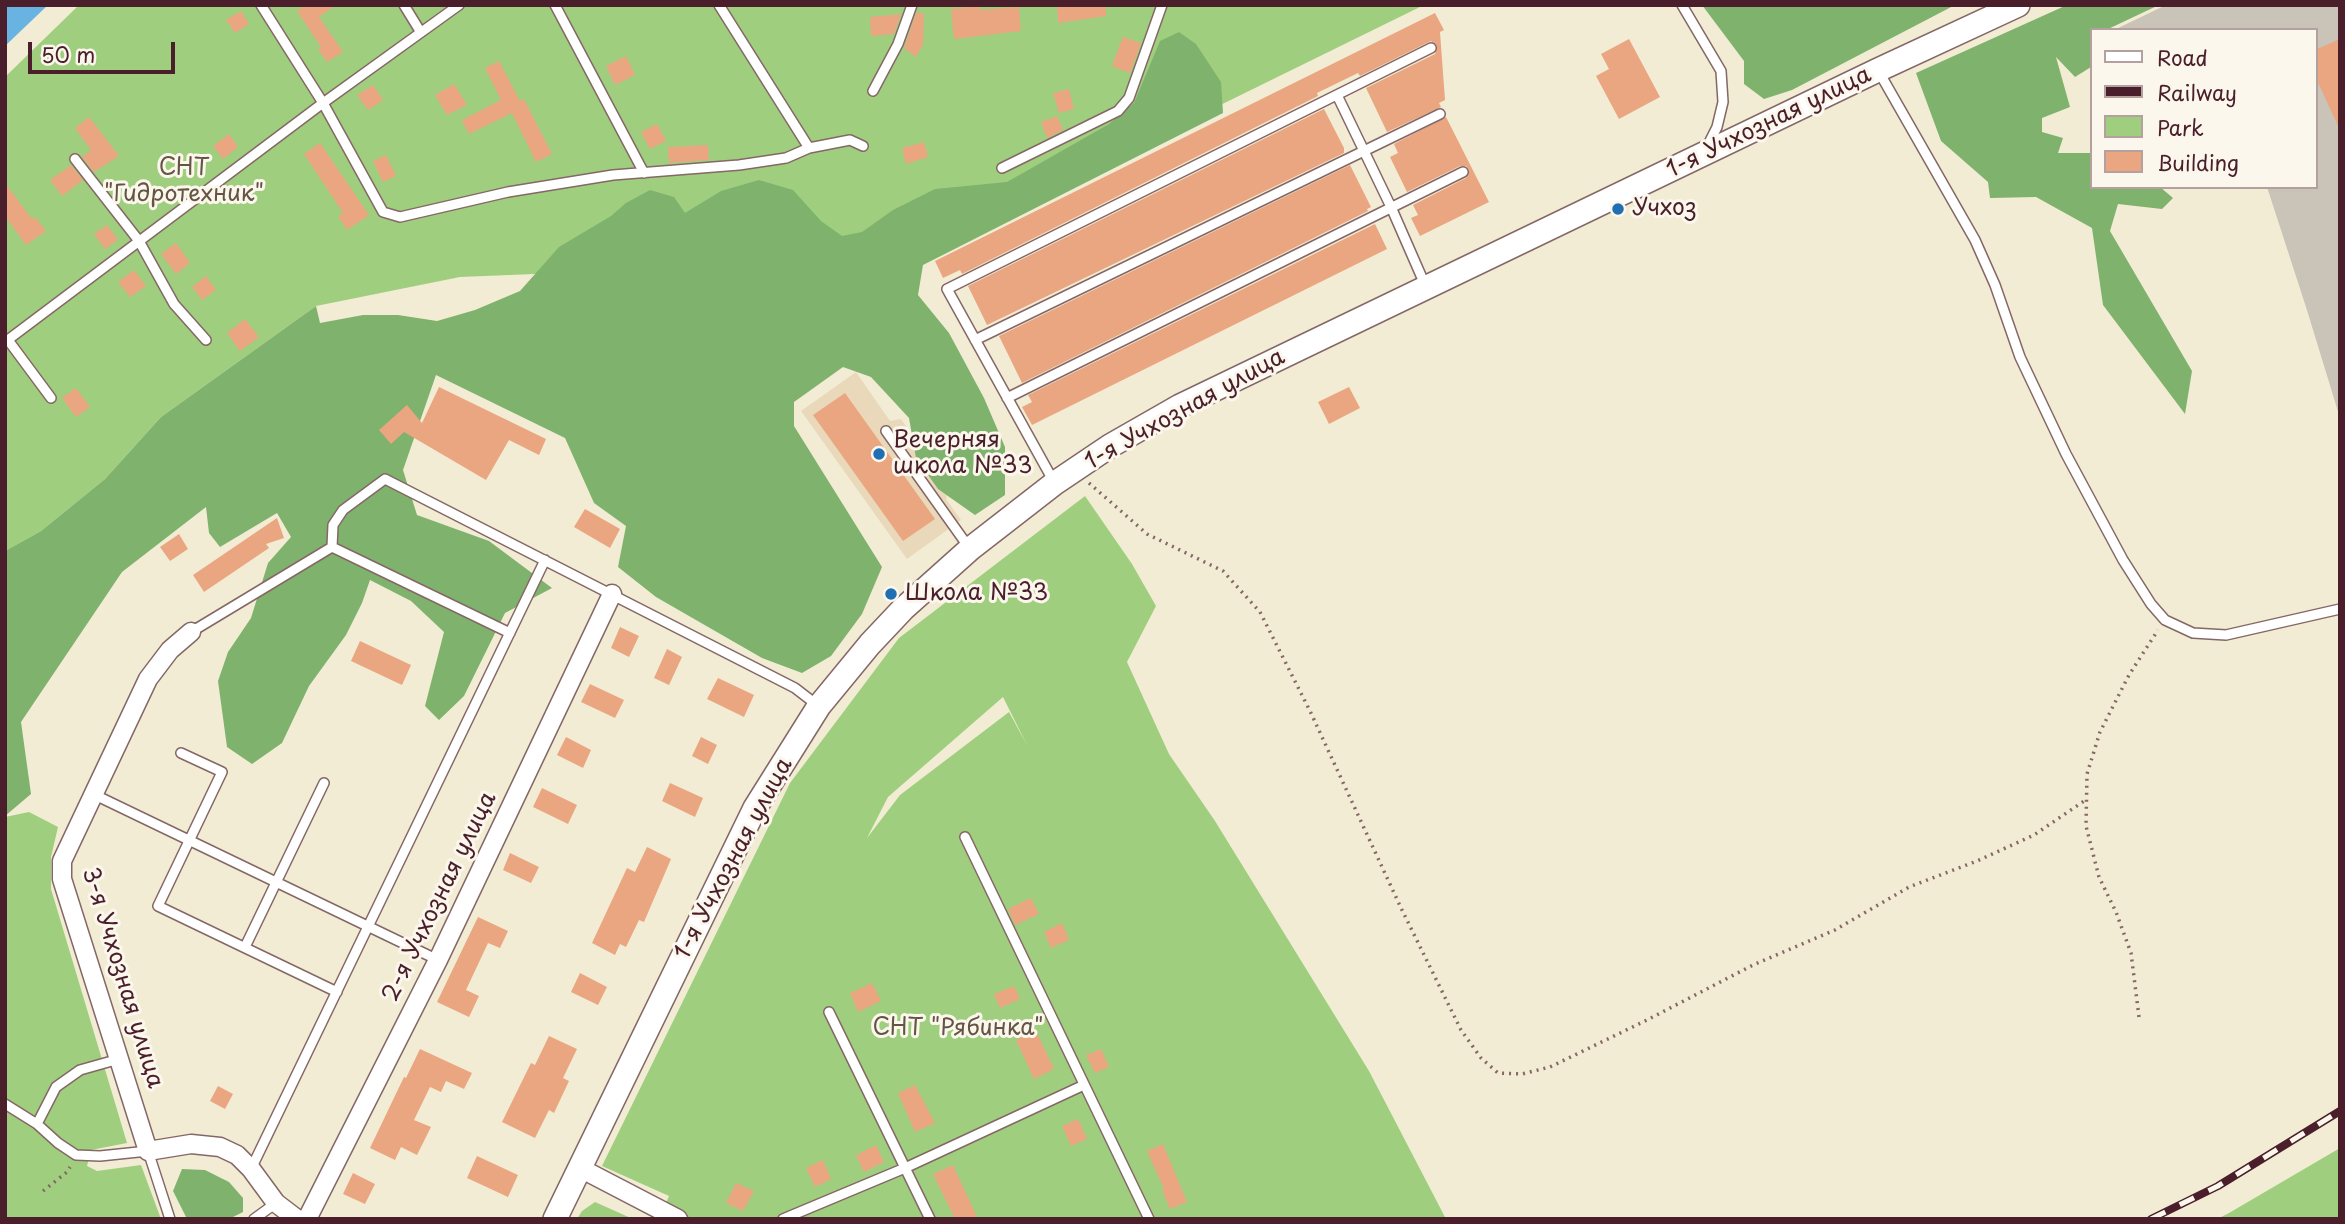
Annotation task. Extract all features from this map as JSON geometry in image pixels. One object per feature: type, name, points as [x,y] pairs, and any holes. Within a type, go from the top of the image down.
[{"type":"street","name":"1-я Учхозная улица","points":[[555,1219],[755,808],[819,706],[870,644],[903,609],[970,549],[1074,470],[1180,406],[2018,5]]},
{"type":"street","name":"2-я Учхозная улица","points":[[307,1219],[438,960],[612,594]]},
{"type":"street","name":"3-я Учхозная улица","points":[[148,1151],[62,879],[62,861],[148,679],[170,650],[191,632]]},
{"type":"street","points":[[148,1151],[191,1144],[220,1147],[237,1155],[276,1203],[297,1219]]},
{"type":"street","points":[[578,1167],[678,1219]]},
{"type":"lane","points":[[261,5],[323,103],[383,212],[400,217],[508,192],[613,175],[739,165],[786,158],[809,148],[850,140],[863,146]]},
{"type":"lane","points":[[404,5],[420,31]]},
{"type":"lane","points":[[51,398],[6,341],[420,31],[459,5]]},
{"type":"lane","points":[[555,5],[643,173]]},
{"type":"lane","points":[[719,5],[809,148]]},
{"type":"lane","points":[[873,91],[898,44],[912,5]]},
{"type":"lane","points":[[1002,168],[1118,111],[1129,98],[1162,5]]},
{"type":"lane","points":[[1682,5],[1721,71],[1723,102],[1717,127],[1704,154]]},
{"type":"lane","points":[[1055,483],[947,289],[1431,48]]},
{"type":"lane","points":[[1878,70],[1975,240],[1995,285],[2020,358],[2066,454],[2123,560],[2151,604],[2165,620],[2193,633],[2226,635],[2340,609]]},
{"type":"lane","points":[[1337,95],[1427,289]]},
{"type":"lane","points":[[975,340],[1440,114]]},
{"type":"lane","points":[[75,159],[139,241],[174,304],[206,340]]},
{"type":"lane","points":[[1007,398],[1463,172]]},
{"type":"lane","points":[[886,431],[970,549]]},
{"type":"lane","points":[[332,547],[333,525],[343,510],[385,478],[795,688],[819,706]]},
{"type":"lane","points":[[191,632],[332,547]]},
{"type":"lane","points":[[332,547],[510,632]]},
{"type":"lane","points":[[251,1169],[545,560]]},
{"type":"lane","points":[[181,753],[222,772],[158,906],[337,992]]},
{"type":"lane","points":[[244,947],[324,783]]},
{"type":"lane","points":[[93,794],[438,960]]},
{"type":"lane","points":[[965,837],[1149,1219]]},
{"type":"lane","points":[[829,1012],[930,1219]]},
{"type":"lane","points":[[37,1124],[56,1087],[80,1070],[119,1059]]},
{"type":"lane","points":[[783,1219],[905,1168],[1084,1085]]},
{"type":"lane","points":[[5,1104],[37,1124],[76,1155],[100,1156],[148,1151],[170,1219]]},
{"type":"lane","points":[[254,1219],[276,1203]]},
{"type":"path","points":[[1074,470],[1147,534],[1223,571],[1260,612],[1310,711],[1461,1030],[1481,1058],[1499,1073],[1522,1074],[1550,1067],[1753,965],[1835,930],[1909,887],[1977,861],[2034,835],[2087,799]]},
{"type":"path","points":[[2139,1017],[2131,953],[2099,877],[2086,826],[2087,774],[2100,732],[2129,675],[2165,620]]},
{"type":"path","points":[[43,1191],[68,1172],[76,1155]]},
{"type":"shaded area","points":[[2166,5],[2340,5],[2340,418],[2268,189],[2317,189],[2317,28],[2118,28]]},
{"type":"shaded area","name":"Вечерняя школа №33","points":[[856,372],[890,421],[901,419],[949,487],[946,499],[961,520],[907,559],[801,411]]},
{"type":"green space","name":"СНТ \"Гидротехник\"","points":[[79,5],[1424,5],[907,259],[460,277],[316,306],[161,417],[105,479],[41,531],[5,551],[5,77]]},
{"type":"green space","points":[[1702,5],[1955,5],[1792,90],[1764,99],[1744,84],[1744,61]]},
{"type":"green space","points":[[2067,5],[2159,5],[2110,28],[2090,28],[2090,68],[2075,77],[2056,57],[2070,107],[2042,118],[2042,132],[2063,138],[2058,153],[2090,153],[2090,189],[2162,189],[2173,198],[2162,209],[2118,204],[2110,231],[2192,371],[2185,414],[2103,305],[2092,228],[2036,197],[1990,198],[1988,182],[1941,141],[1916,73]]},
{"type":"green space","points":[[1179,32],[1196,44],[1221,82],[1223,113],[923,265],[918,295],[949,333],[984,398],[1005,447],[1005,495],[975,515],[938,489],[916,458],[909,418],[871,377],[843,367],[794,402],[794,426],[882,567],[862,614],[831,656],[802,673],[762,658],[656,597],[618,567],[626,526],[594,503],[565,438],[436,375],[403,470],[417,515],[489,541],[552,588],[505,613],[464,696],[439,720],[425,706],[444,632],[411,601],[370,580],[346,635],[309,686],[282,743],[252,764],[227,747],[218,681],[228,652],[251,618],[268,563],[291,537],[277,513],[220,547],[209,533],[206,507],[122,572],[21,722],[31,794],[5,816],[5,551],[41,531],[105,479],[161,417],[316,306],[320,323],[363,315],[398,315],[437,321],[475,310],[520,291],[559,247],[650,190],[674,197],[685,213],[721,191],[759,180],[793,190],[821,221],[842,236],[862,232],[893,210],[935,189],[1007,182],[1109,124],[1134,103],[1160,41]]},
{"type":"green space","name":"СНТ \"Рябинка\"","points":[[1085,496],[1132,564],[1156,606],[1127,662],[1169,754],[1215,821],[1369,1071],[1446,1219],[659,1219],[669,1196],[602,1166],[790,783],[899,638]],"holes":[[[1003,697],[1027,745],[1009,712],[900,795],[867,838],[888,797]]]},
{"type":"green space","points":[[29,812],[58,827],[51,857],[51,889],[127,1143],[91,1150],[87,1166],[97,1171],[141,1165],[161,1219],[5,1219],[5,817]]},
{"type":"green space","points":[[2340,1148],[2340,1219],[2217,1219],[2229,1213]]},
{"type":"green space","points":[[182,1169],[205,1170],[229,1182],[243,1198],[243,1212],[229,1219],[186,1217],[173,1191]]},
{"type":"green space","points":[[595,1202],[633,1219],[577,1219],[582,1211]]},
{"type":"water","points":[[5,5],[48,5],[5,46]]},
{"type":"building","points":[[306,5],[336,5],[319,17],[343,52],[327,62],[318,49],[321,47],[297,11]]},
{"type":"building","points":[[1057,5],[1106,5],[1106,16],[1058,23]]},
{"type":"building","points":[[979,6],[980,10],[1019,7],[1021,31],[954,39],[951,9]]},
{"type":"building","points":[[241,11],[249,24],[235,33],[226,20]]},
{"type":"building","points":[[916,13],[924,13],[923,44],[916,57],[904,48]]},
{"type":"building","points":[[1435,13],[1444,30],[1440,32],[1445,100],[1439,103],[1441,107],[1387,132],[1366,88],[1435,54],[1437,46],[1431,41],[1360,76],[1358,73],[1317,93],[1318,96],[962,274],[960,270],[943,278],[935,261]]},
{"type":"building","points":[[901,14],[894,34],[871,36],[870,17]]},
{"type":"building","points":[[1123,37],[1141,43],[1130,73],[1112,66]]},
{"type":"building","points":[[1629,39],[1660,97],[1619,119],[1596,76],[1609,69],[1601,54]]},
{"type":"building","points":[[2340,39],[2340,130],[2317,80],[2317,49]]},
{"type":"building","points":[[626,56],[635,75],[615,85],[606,66]]},
{"type":"building","points":[[499,61],[520,101],[524,99],[552,154],[536,162],[512,113],[469,134],[462,120],[501,100],[485,68]]},
{"type":"building","points":[[454,84],[467,105],[447,115],[435,95]]},
{"type":"building","points":[[373,85],[383,100],[368,110],[357,95]]},
{"type":"building","points":[[1069,89],[1074,109],[1059,113],[1053,93]]},
{"type":"building","points":[[1324,109],[1344,153],[987,325],[968,286]]},
{"type":"building","points":[[1057,116],[1063,130],[1047,138],[1041,122]]},
{"type":"building","points":[[89,117],[119,156],[94,172],[82,157],[91,150],[75,128]]},
{"type":"building","points":[[1446,117],[1489,202],[1420,236],[1411,218],[1418,215],[1413,205],[1466,178],[1469,170],[1466,166],[1460,166],[1407,192],[1390,157],[1398,153],[1394,144]]},
{"type":"building","points":[[657,124],[666,141],[650,149],[641,132]]},
{"type":"building","points":[[229,134],[238,147],[223,159],[213,146]]},
{"type":"building","points":[[924,142],[928,157],[906,164],[902,148]]},
{"type":"building","points":[[320,143],[369,215],[347,230],[338,216],[343,213],[304,154]]},
{"type":"building","points":[[708,145],[709,160],[669,163],[668,147]]},
{"type":"building","points":[[386,155],[396,176],[383,182],[373,161]]},
{"type":"building","points":[[71,165],[83,180],[62,196],[50,180]]},
{"type":"building","points":[[1350,165],[1371,207],[1368,211],[1022,383],[999,336]]},
{"type":"building","points":[[5,183],[32,219],[35,217],[46,231],[26,245],[5,216]]},
{"type":"building","points":[[1375,224],[1387,249],[1032,425],[1022,407],[1032,402],[1028,395]]},
{"type":"building","points":[[107,225],[118,240],[105,249],[94,234]]},
{"type":"building","points":[[176,243],[190,263],[176,274],[161,254]]},
{"type":"building","points":[[134,270],[146,286],[130,297],[118,282]]},
{"type":"building","points":[[206,276],[216,290],[202,300],[192,287]]},
{"type":"building","points":[[245,319],[259,337],[240,351],[227,333]]},
{"type":"building","points":[[439,387],[546,439],[539,455],[509,440],[486,480],[404,432],[391,444],[379,430],[407,405],[422,423]]},
{"type":"building","points":[[1349,387],[1360,408],[1329,424],[1318,402]]},
{"type":"building","points":[[76,388],[90,407],[76,417],[62,398]]},
{"type":"building","points":[[845,393],[935,519],[903,541],[813,415]]},
{"type":"building","points":[[585,509],[620,529],[610,548],[574,527]]},
{"type":"building","points":[[277,518],[284,538],[266,544],[269,548],[204,592],[193,575]]},
{"type":"building","points":[[179,534],[188,549],[170,561],[160,547]]},
{"type":"building","points":[[620,627],[639,636],[629,657],[611,648]]},
{"type":"building","points":[[360,641],[411,665],[402,685],[351,661]]},
{"type":"building","points":[[667,649],[682,657],[669,685],[654,678]]},
{"type":"building","points":[[718,678],[754,695],[744,717],[707,699]]},
{"type":"building","points":[[590,684],[624,700],[615,718],[581,702]]},
{"type":"building","points":[[566,737],[591,750],[583,768],[557,755]]},
{"type":"building","points":[[701,737],[717,745],[708,764],[692,756]]},
{"type":"building","points":[[670,783],[703,798],[695,817],[662,801]]},
{"type":"building","points":[[542,788],[577,805],[568,824],[533,807]]},
{"type":"building","points":[[647,847],[671,859],[644,922],[639,920],[626,947],[620,944],[615,955],[592,943],[627,868],[635,872]]},
{"type":"building","points":[[510,853],[539,867],[531,883],[503,870]]},
{"type":"building","points":[[1031,898],[1039,914],[1015,925],[1008,909]]},
{"type":"building","points":[[478,917],[508,931],[500,948],[488,943],[466,990],[479,996],[469,1017],[437,1002]]},
{"type":"building","points":[[1062,923],[1069,940],[1051,948],[1044,932]]},
{"type":"building","points":[[580,973],[607,987],[598,1005],[571,992]]},
{"type":"building","points":[[872,983],[881,1001],[858,1012],[850,993]]},
{"type":"building","points":[[1014,986],[1020,999],[1000,1008],[994,994]]},
{"type":"building","points":[[1036,1031],[1054,1069],[1034,1079],[1016,1040]]},
{"type":"building","points":[[549,1036],[577,1049],[563,1078],[569,1081],[554,1113],[549,1110],[535,1138],[502,1122],[531,1063],[535,1065]]},
{"type":"building","points":[[420,1049],[472,1073],[464,1089],[446,1081],[441,1092],[430,1087],[414,1120],[431,1127],[417,1155],[401,1147],[395,1160],[370,1148]]},
{"type":"building","points":[[1101,1049],[1109,1067],[1095,1073],[1086,1055]]},
{"type":"building","points":[[915,1085],[935,1123],[915,1132],[898,1093]]},
{"type":"building","points":[[218,1086],[233,1094],[225,1109],[210,1101]]},
{"type":"building","points":[[1078,1119],[1087,1139],[1071,1146],[1062,1126]]},
{"type":"building","points":[[1163,1144],[1187,1202],[1170,1209],[1147,1151]]},
{"type":"building","points":[[876,1145],[884,1162],[864,1172],[856,1155]]},
{"type":"building","points":[[477,1156],[518,1175],[508,1197],[467,1178]]},
{"type":"building","points":[[823,1160],[831,1179],[815,1187],[806,1168]]},
{"type":"building","points":[[953,1165],[978,1219],[955,1219],[933,1174]]},
{"type":"building","points":[[353,1173],[375,1184],[365,1204],[343,1194]]},
{"type":"building","points":[[736,1183],[754,1191],[743,1211],[726,1203]]},
{"type":"railway","points":[[2151,1219],[2218,1186],[2340,1111]]},
{"type":"place","name":"Учхоз","points":[[1618,209]]},
{"type":"place","name":"Вечерняя школа №33","points":[[879,454]]},
{"type":"place","name":"Школа №33","points":[[891,594]]}]
